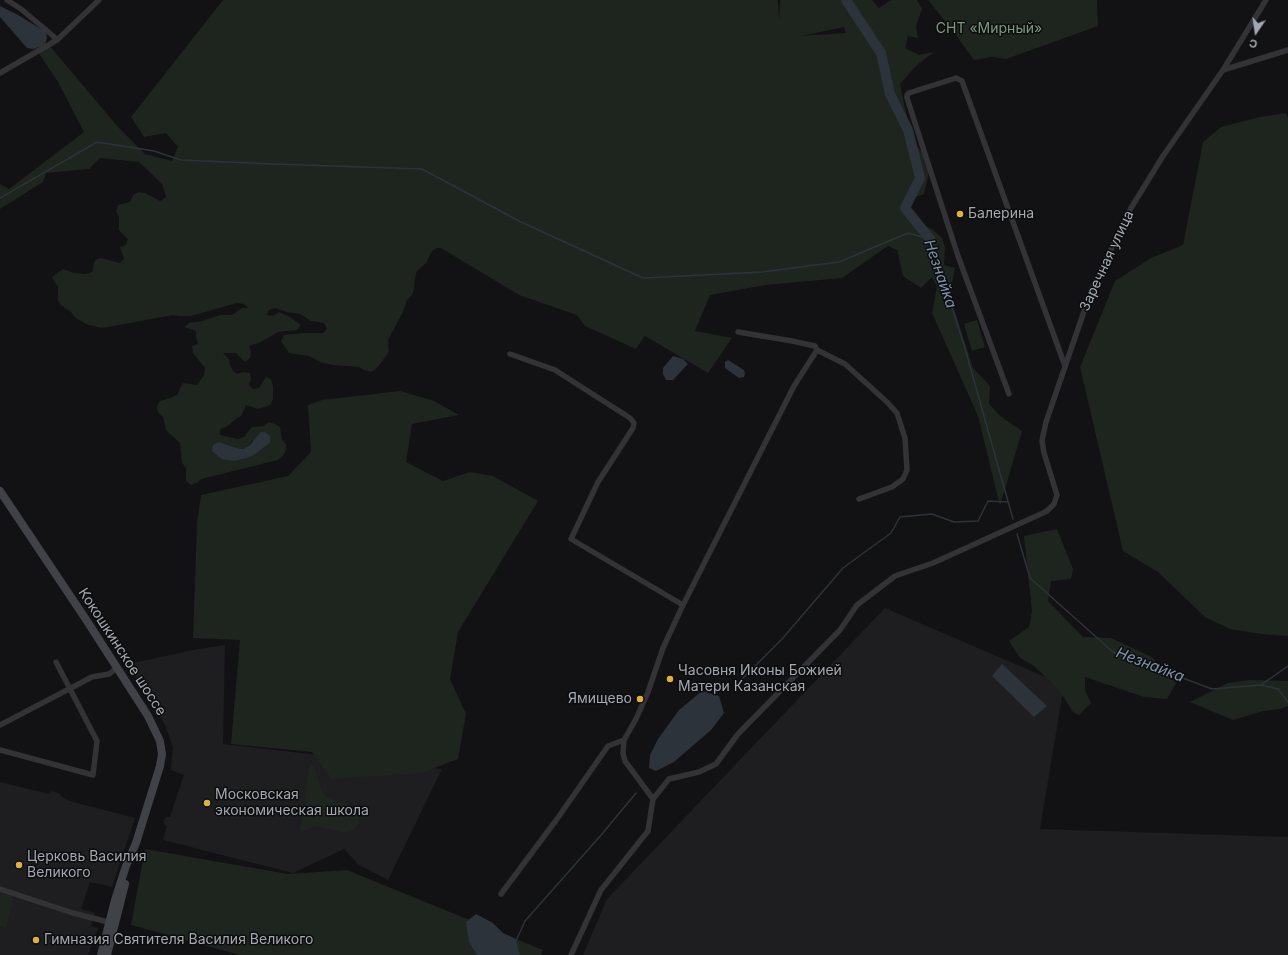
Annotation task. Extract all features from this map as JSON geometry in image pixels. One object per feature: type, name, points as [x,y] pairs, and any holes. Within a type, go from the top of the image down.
[{"type":"main road","name":"Кокошкинское шоссе","points":[[0,491],[87,621],[154,727],[160,741],[162,749],[160,766],[136,843],[121,879],[112,923]]},
{"type":"main road","points":[[101,955],[112,923]]},
{"type":"main road","points":[[107,955],[112,923]]},
{"type":"street","points":[[7,0],[21,9],[56,40]]},
{"type":"street","points":[[0,73],[56,40],[100,0]]},
{"type":"street","name":"Заречная улица","points":[[654,799],[669,779],[699,772],[716,764],[738,734],[840,630],[857,605],[894,576],[932,562],[1043,513],[1051,508],[1056,499],[1056,495],[1042,441],[1046,422],[1091,290],[1131,208],[1163,156],[1223,70],[1266,0]]},
{"type":"street","points":[[1223,70],[1288,50]]},
{"type":"street","points":[[1009,394],[956,248],[907,98],[909,93],[956,78],[962,81],[1065,366]]},
{"type":"street","points":[[738,332],[815,346],[817,350],[845,364],[897,413],[904,438],[907,470],[903,479],[892,487],[859,499]]},
{"type":"street","points":[[571,955],[601,890],[648,831],[654,799],[625,761],[623,753],[624,740],[644,701],[663,648],[683,605],[794,386],[817,350]]},
{"type":"street","points":[[510,354],[555,370],[630,418],[634,423],[633,428],[598,482],[571,539],[683,605]]},
{"type":"street","points":[[0,750],[93,774],[97,741],[56,662]]},
{"type":"street","points":[[0,726],[92,678],[109,674],[117,668]]},
{"type":"street","points":[[501,894],[557,819],[608,746],[624,740]]},
{"type":"street","points":[[0,889],[84,916],[112,923]]},
{"type":"shaded area","points":[[0,6],[46,32],[47,38],[45,45],[33,49],[27,48],[0,17]]},
{"type":"shaded area","points":[[673,356],[683,359],[688,364],[673,380],[666,380],[663,374],[663,368]]},
{"type":"shaded area","points":[[728,360],[744,370],[744,377],[739,378],[725,368],[725,362]]},
{"type":"shaded area","points":[[261,432],[265,432],[270,436],[270,443],[252,456],[234,461],[222,459],[212,451],[213,445],[219,442],[243,449],[249,446]]},
{"type":"shaded area","points":[[885,608],[1064,685],[1040,829],[1288,837],[1288,955],[583,955],[607,899]]},
{"type":"shaded area","points":[[225,645],[223,744],[442,769],[388,880],[359,865],[344,849],[293,873],[163,840],[167,826],[164,824],[164,820],[166,817],[170,817],[184,775],[171,770],[173,747],[165,725],[128,664],[198,649]]},
{"type":"shaded area","points":[[1002,664],[1047,706],[1034,717],[992,676]]},
{"type":"shaded area","points":[[702,691],[719,696],[724,713],[711,730],[674,762],[656,771],[649,768],[650,755],[658,739],[679,710]]},
{"type":"shaded area","points":[[0,782],[49,794],[52,791],[59,793],[62,797],[70,801],[135,818],[112,887],[90,882],[81,909],[95,913],[91,926],[98,928],[88,955],[0,955]]},
{"type":"shaded area","points":[[476,914],[493,923],[503,933],[516,939],[520,955],[477,955],[469,942],[466,922]]},
{"type":"green space","points":[[223,0],[778,0],[779,20],[780,0],[872,0],[879,8],[891,0],[917,0],[922,9],[916,26],[918,38],[908,36],[905,48],[919,55],[934,52],[917,65],[900,84],[912,142],[925,154],[929,172],[924,194],[905,201],[921,224],[932,229],[942,238],[945,247],[944,265],[955,268],[950,296],[973,368],[990,386],[989,404],[1000,416],[1022,431],[1000,506],[978,416],[932,313],[937,287],[932,277],[921,288],[903,276],[897,250],[888,246],[842,278],[766,285],[710,295],[695,331],[732,338],[708,373],[645,336],[636,349],[585,326],[577,315],[519,295],[441,248],[437,248],[432,251],[426,263],[417,271],[412,295],[407,300],[403,312],[388,340],[389,352],[377,368],[371,372],[359,367],[333,365],[320,362],[309,356],[289,353],[281,341],[284,335],[323,333],[327,329],[324,323],[311,321],[300,314],[275,308],[269,310],[267,315],[273,316],[279,312],[290,317],[301,325],[297,330],[278,332],[261,342],[249,346],[251,352],[250,358],[245,362],[236,353],[223,353],[229,359],[233,371],[237,374],[243,372],[250,373],[251,379],[249,385],[253,389],[259,388],[266,377],[271,379],[273,386],[273,399],[270,405],[258,409],[246,405],[241,416],[226,427],[220,429],[220,435],[238,439],[244,437],[252,427],[264,426],[269,422],[280,427],[282,440],[286,444],[286,450],[283,456],[278,460],[201,479],[197,483],[191,485],[186,481],[186,468],[182,463],[180,443],[166,430],[163,417],[158,413],[157,406],[160,401],[178,394],[183,383],[197,385],[204,375],[205,368],[193,353],[192,346],[198,344],[196,331],[184,327],[189,323],[202,321],[220,315],[232,315],[242,308],[248,308],[244,304],[237,303],[191,316],[173,315],[102,328],[88,325],[76,318],[61,305],[58,300],[58,287],[52,277],[63,269],[74,273],[86,274],[92,272],[95,260],[101,258],[120,263],[124,259],[120,247],[126,245],[128,239],[119,230],[119,217],[116,211],[118,205],[130,202],[133,195],[138,192],[145,193],[160,201],[166,197],[162,184],[139,162],[100,158],[89,169],[46,173],[43,182],[0,209],[0,184],[9,189],[84,132],[58,82],[38,52],[49,45],[118,127],[145,154],[172,161],[178,147],[166,133],[144,137],[131,117]],"holes":[[[844,27],[846,33],[801,36]],[[252,441],[270,443],[260,450],[212,451],[225,444],[243,449],[249,446]]]},
{"type":"green space","name":"СНТ «Мирный»","points":[[928,0],[1097,0],[1098,26],[1006,59],[992,57],[974,60]]},
{"type":"green space","points":[[1286,113],[1288,118],[1288,636],[1261,634],[1230,629],[1205,617],[1158,572],[1123,551],[1080,367],[1115,281],[1151,258],[1183,245],[1203,142],[1221,127],[1260,117]]},
{"type":"green space","points":[[977,320],[985,347],[972,351],[964,324]]},
{"type":"green space","points":[[400,391],[434,401],[459,415],[412,424],[406,462],[443,481],[470,472],[493,476],[538,501],[458,632],[450,679],[466,714],[458,759],[421,773],[332,779],[312,752],[231,744],[240,640],[193,638],[197,523],[201,495],[288,476],[311,452],[308,405],[322,400]]},
{"type":"green space","points":[[1057,529],[1073,569],[1071,579],[1051,581],[1048,601],[1083,637],[1111,638],[1152,657],[1176,683],[1167,699],[1144,697],[1085,677],[1085,690],[1091,703],[1079,715],[1073,712],[1059,690],[1034,666],[1020,658],[1009,641],[1029,627],[1032,611],[1024,536]]},
{"type":"green space","points":[[1250,680],[1288,681],[1288,706],[1280,709],[1263,711],[1233,720],[1190,702],[1228,683]]},
{"type":"green space","points":[[310,763],[314,767],[325,796],[332,800],[350,805],[357,813],[360,822],[352,830],[343,832],[316,826],[300,832]]},
{"type":"green space","points":[[145,849],[288,874],[347,870],[543,950],[541,955],[240,955],[131,925]]},
{"type":"green space","points":[[3,894],[14,898],[6,927],[4,928],[0,927],[0,900],[1,895]]},
{"type":"waterway","name":"Незнайка","points":[[846,0],[881,53],[890,94],[908,130],[920,178],[905,208],[930,239]]},
{"type":"waterway","points":[[0,198],[97,142],[154,151],[181,160],[422,169],[521,222],[643,278],[762,272],[839,262],[908,233],[930,239],[964,345],[1013,519]]},
{"type":"waterway","points":[[740,681],[782,639],[843,568],[891,533],[900,517],[932,514],[954,522],[978,521],[988,501],[1007,502]]},
{"type":"waterway","name":"Незнайка","points":[[1017,534],[1030,578],[1113,652],[1212,689],[1261,685],[1288,666]]},
{"type":"waterway","points":[[1261,685],[1278,689],[1288,702]]},
{"type":"waterway","points":[[516,941],[525,921],[636,793]]},
{"type":"place","name":"Балерина","points":[[960,214]]},
{"type":"place","name":"Часовня Иконы Божией Матери Казанская","points":[[670,679]]},
{"type":"place","name":"Ямищево","points":[[640,699]]},
{"type":"place","name":"Московская экономическая школа","points":[[207,803]]},
{"type":"place","name":"Церковь Василия Великого","points":[[19,865]]},
{"type":"place","name":"Гимназия Святителя Василия Великого","points":[[36,940]]}]
